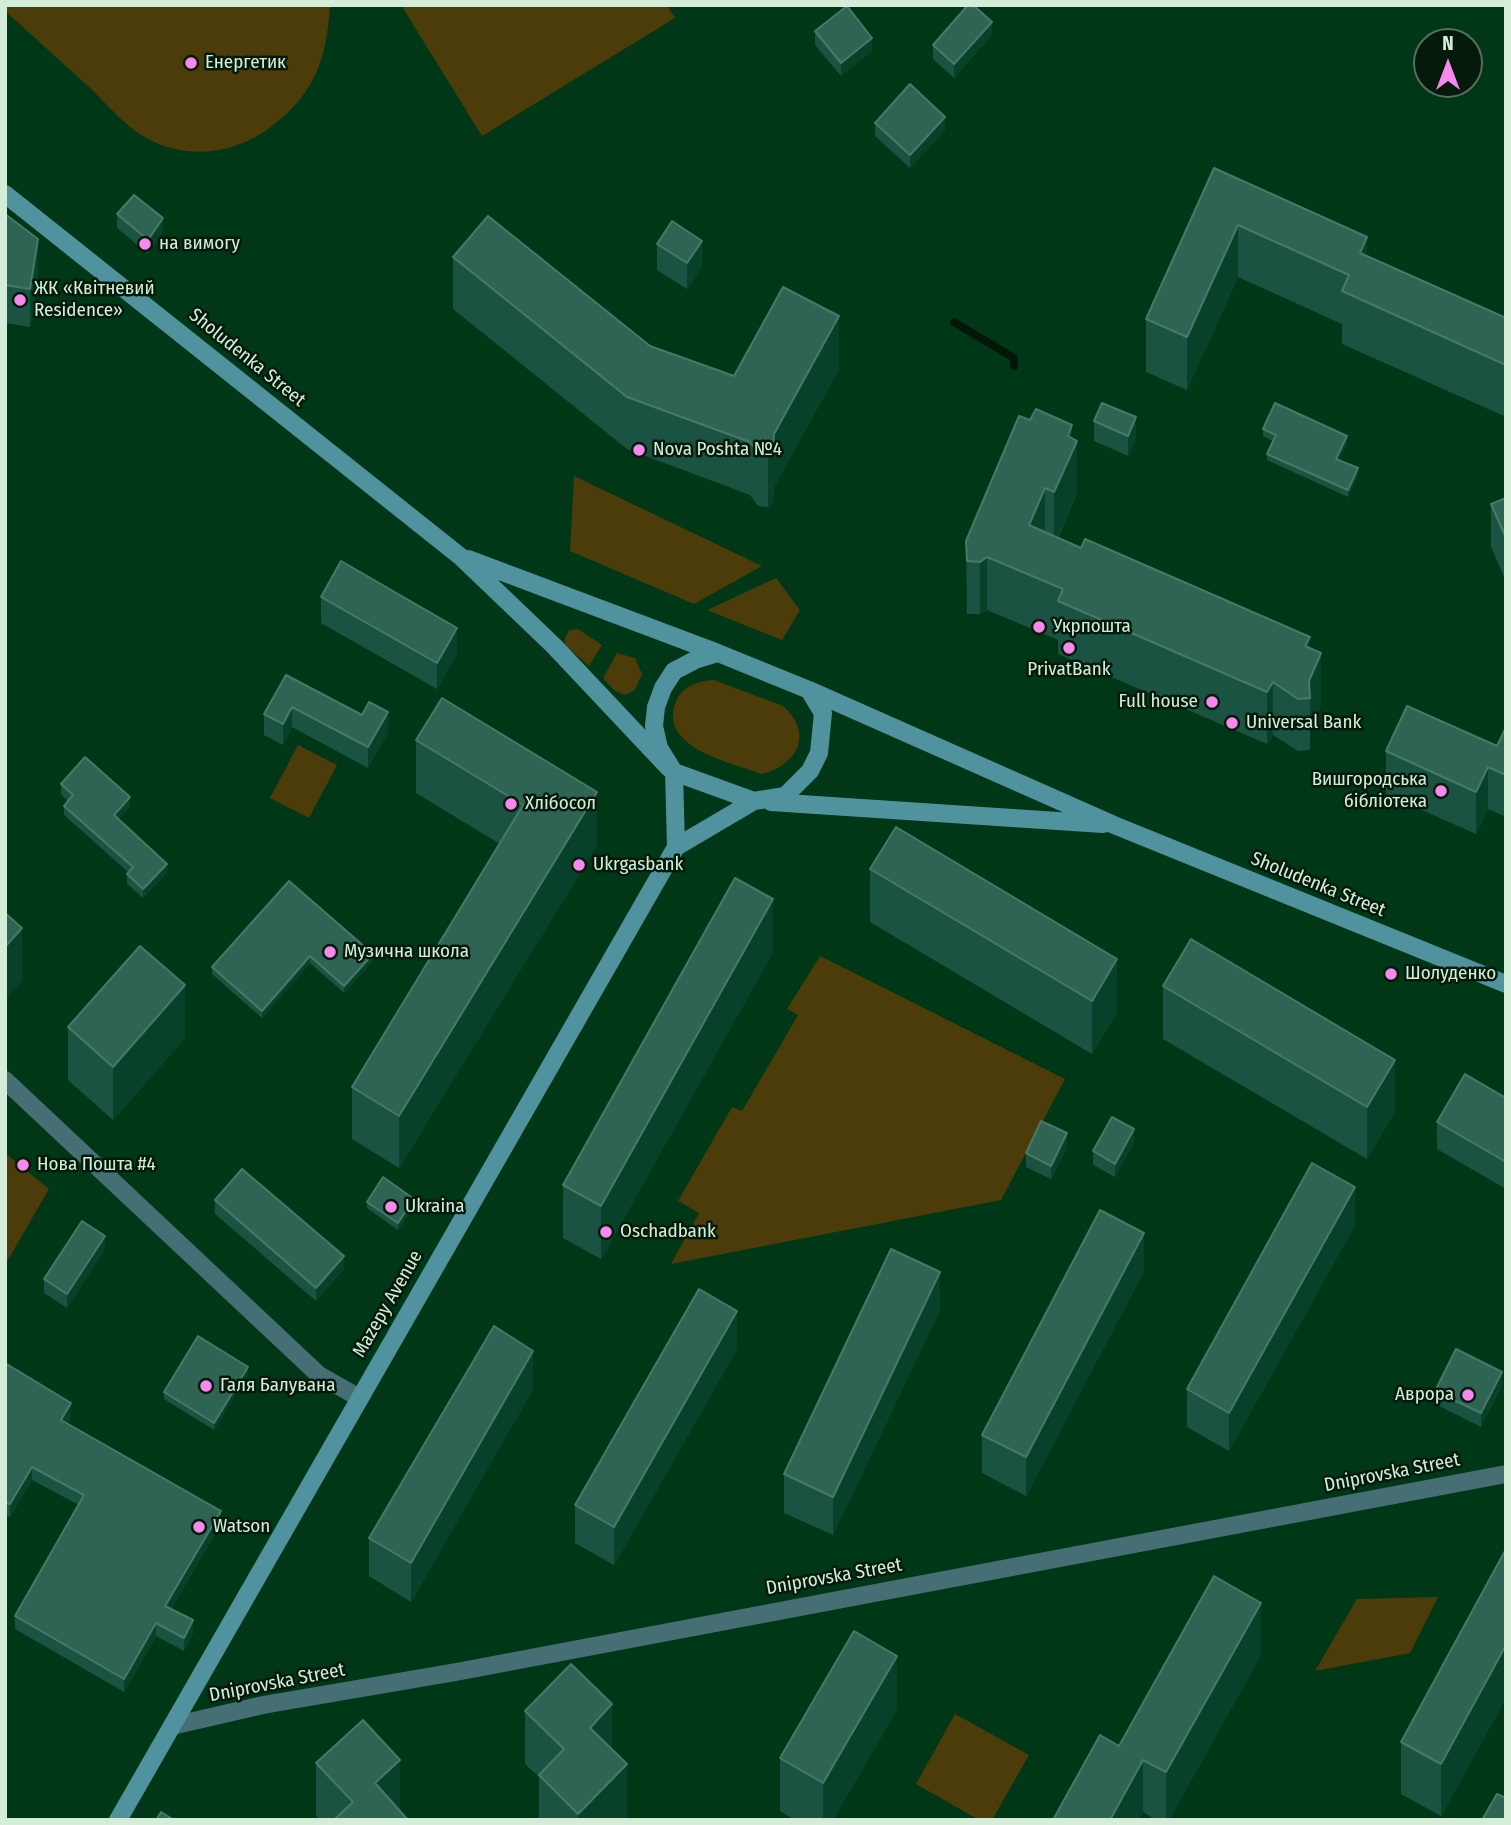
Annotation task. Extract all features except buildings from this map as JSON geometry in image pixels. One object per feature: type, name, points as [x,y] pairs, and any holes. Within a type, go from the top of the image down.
[{"type":"main road","name":"Sholudenka Street","points":[[5,194],[461,557],[554,646],[672,770]]},
{"type":"main road","name":"Sholudenka Street","points":[[461,557],[718,653]]},
{"type":"main road","points":[[672,770],[757,801],[785,796],[797,787],[810,771],[819,753],[823,713],[809,690],[718,653],[695,660],[674,671],[656,706],[654,726],[659,748],[672,770],[676,847]]},
{"type":"main road","name":"Sholudenka Street","points":[[809,690],[1114,825],[1506,985]]},
{"type":"main road","name":"Sholudenka Street","points":[[757,801],[1114,825]]},
{"type":"main road","name":"Mazepy Avenue","points":[[118,1820],[676,847],[757,801]]},
{"type":"street","points":[[5,1080],[319,1375],[359,1397]]},
{"type":"street","name":"Dniprovska Street","points":[[172,1726],[262,1705],[469,1669],[1506,1474]]},
{"type":"shaded area","name":"Енергетик","points":[[5,5],[330,7],[325,43],[316,74],[287,114],[258,136],[242,143],[209,151],[192,151],[159,144],[136,131],[5,11]]},
{"type":"shaded area","points":[[401,5],[667,5],[675,18],[482,136]]},
{"type":"shaded area","points":[[574,476],[762,566],[694,604],[570,551]]},
{"type":"shaded area","points":[[776,578],[800,610],[782,640],[707,610]]},
{"type":"shaded area","points":[[578,629],[602,645],[589,666],[566,646],[564,641],[569,630]]},
{"type":"shaded area","points":[[617,653],[635,658],[642,674],[635,690],[625,695],[615,691],[603,678]]},
{"type":"shaded area","points":[[714,680],[783,706],[798,727],[798,747],[793,756],[775,770],[762,774],[716,758],[686,741],[676,729],[673,716],[677,699],[684,690],[693,685]]},
{"type":"shaded area","points":[[298,745],[337,765],[309,818],[270,798]]},
{"type":"shaded area","points":[[820,956],[1065,1079],[1001,1200],[671,1264],[699,1213],[678,1201],[732,1107],[742,1111],[798,1015],[787,1009]]},
{"type":"shaded area","points":[[5,1153],[49,1189],[5,1265]]},
{"type":"shaded area","points":[[1438,1597],[1410,1653],[1315,1671],[1357,1599]]},
{"type":"shaded area","points":[[955,1714],[1029,1755],[992,1820],[979,1820],[916,1784]]},
{"type":"waterway","points":[[954,322],[1014,358],[1014,366]]},
{"type":"place","name":"Енергетик","points":[[191,63]]},
{"type":"place","name":"на вимогу","points":[[145,244]]},
{"type":"place","name":"ЖК «Квітневий Residence»","points":[[20,300]]},
{"type":"place","name":"Nova Poshta №4","points":[[639,450]]},
{"type":"place","name":"Укрпошта","points":[[1039,627]]},
{"type":"place","name":"PrivatBank","points":[[1069,648]]},
{"type":"place","name":"Full house","points":[[1212,702]]},
{"type":"place","name":"Universal Bank","points":[[1232,723]]},
{"type":"place","name":"Вишгородська бібліотека","points":[[1441,791]]},
{"type":"place","name":"Хлібосол","points":[[511,804]]},
{"type":"place","name":"Ukrgasbank","points":[[579,865]]},
{"type":"place","name":"Музична школа","points":[[330,952]]},
{"type":"place","name":"Шолуденко","points":[[1391,974]]},
{"type":"place","name":"Нова Пошта #4","points":[[23,1165]]},
{"type":"place","name":"Ukraina","points":[[391,1207]]},
{"type":"place","name":"Oschadbank","points":[[606,1232]]},
{"type":"place","name":"Галя Балувана","points":[[206,1386]]},
{"type":"place","name":"Аврора","points":[[1468,1395]]},
{"type":"place","name":"Watson","points":[[199,1527]]}]
